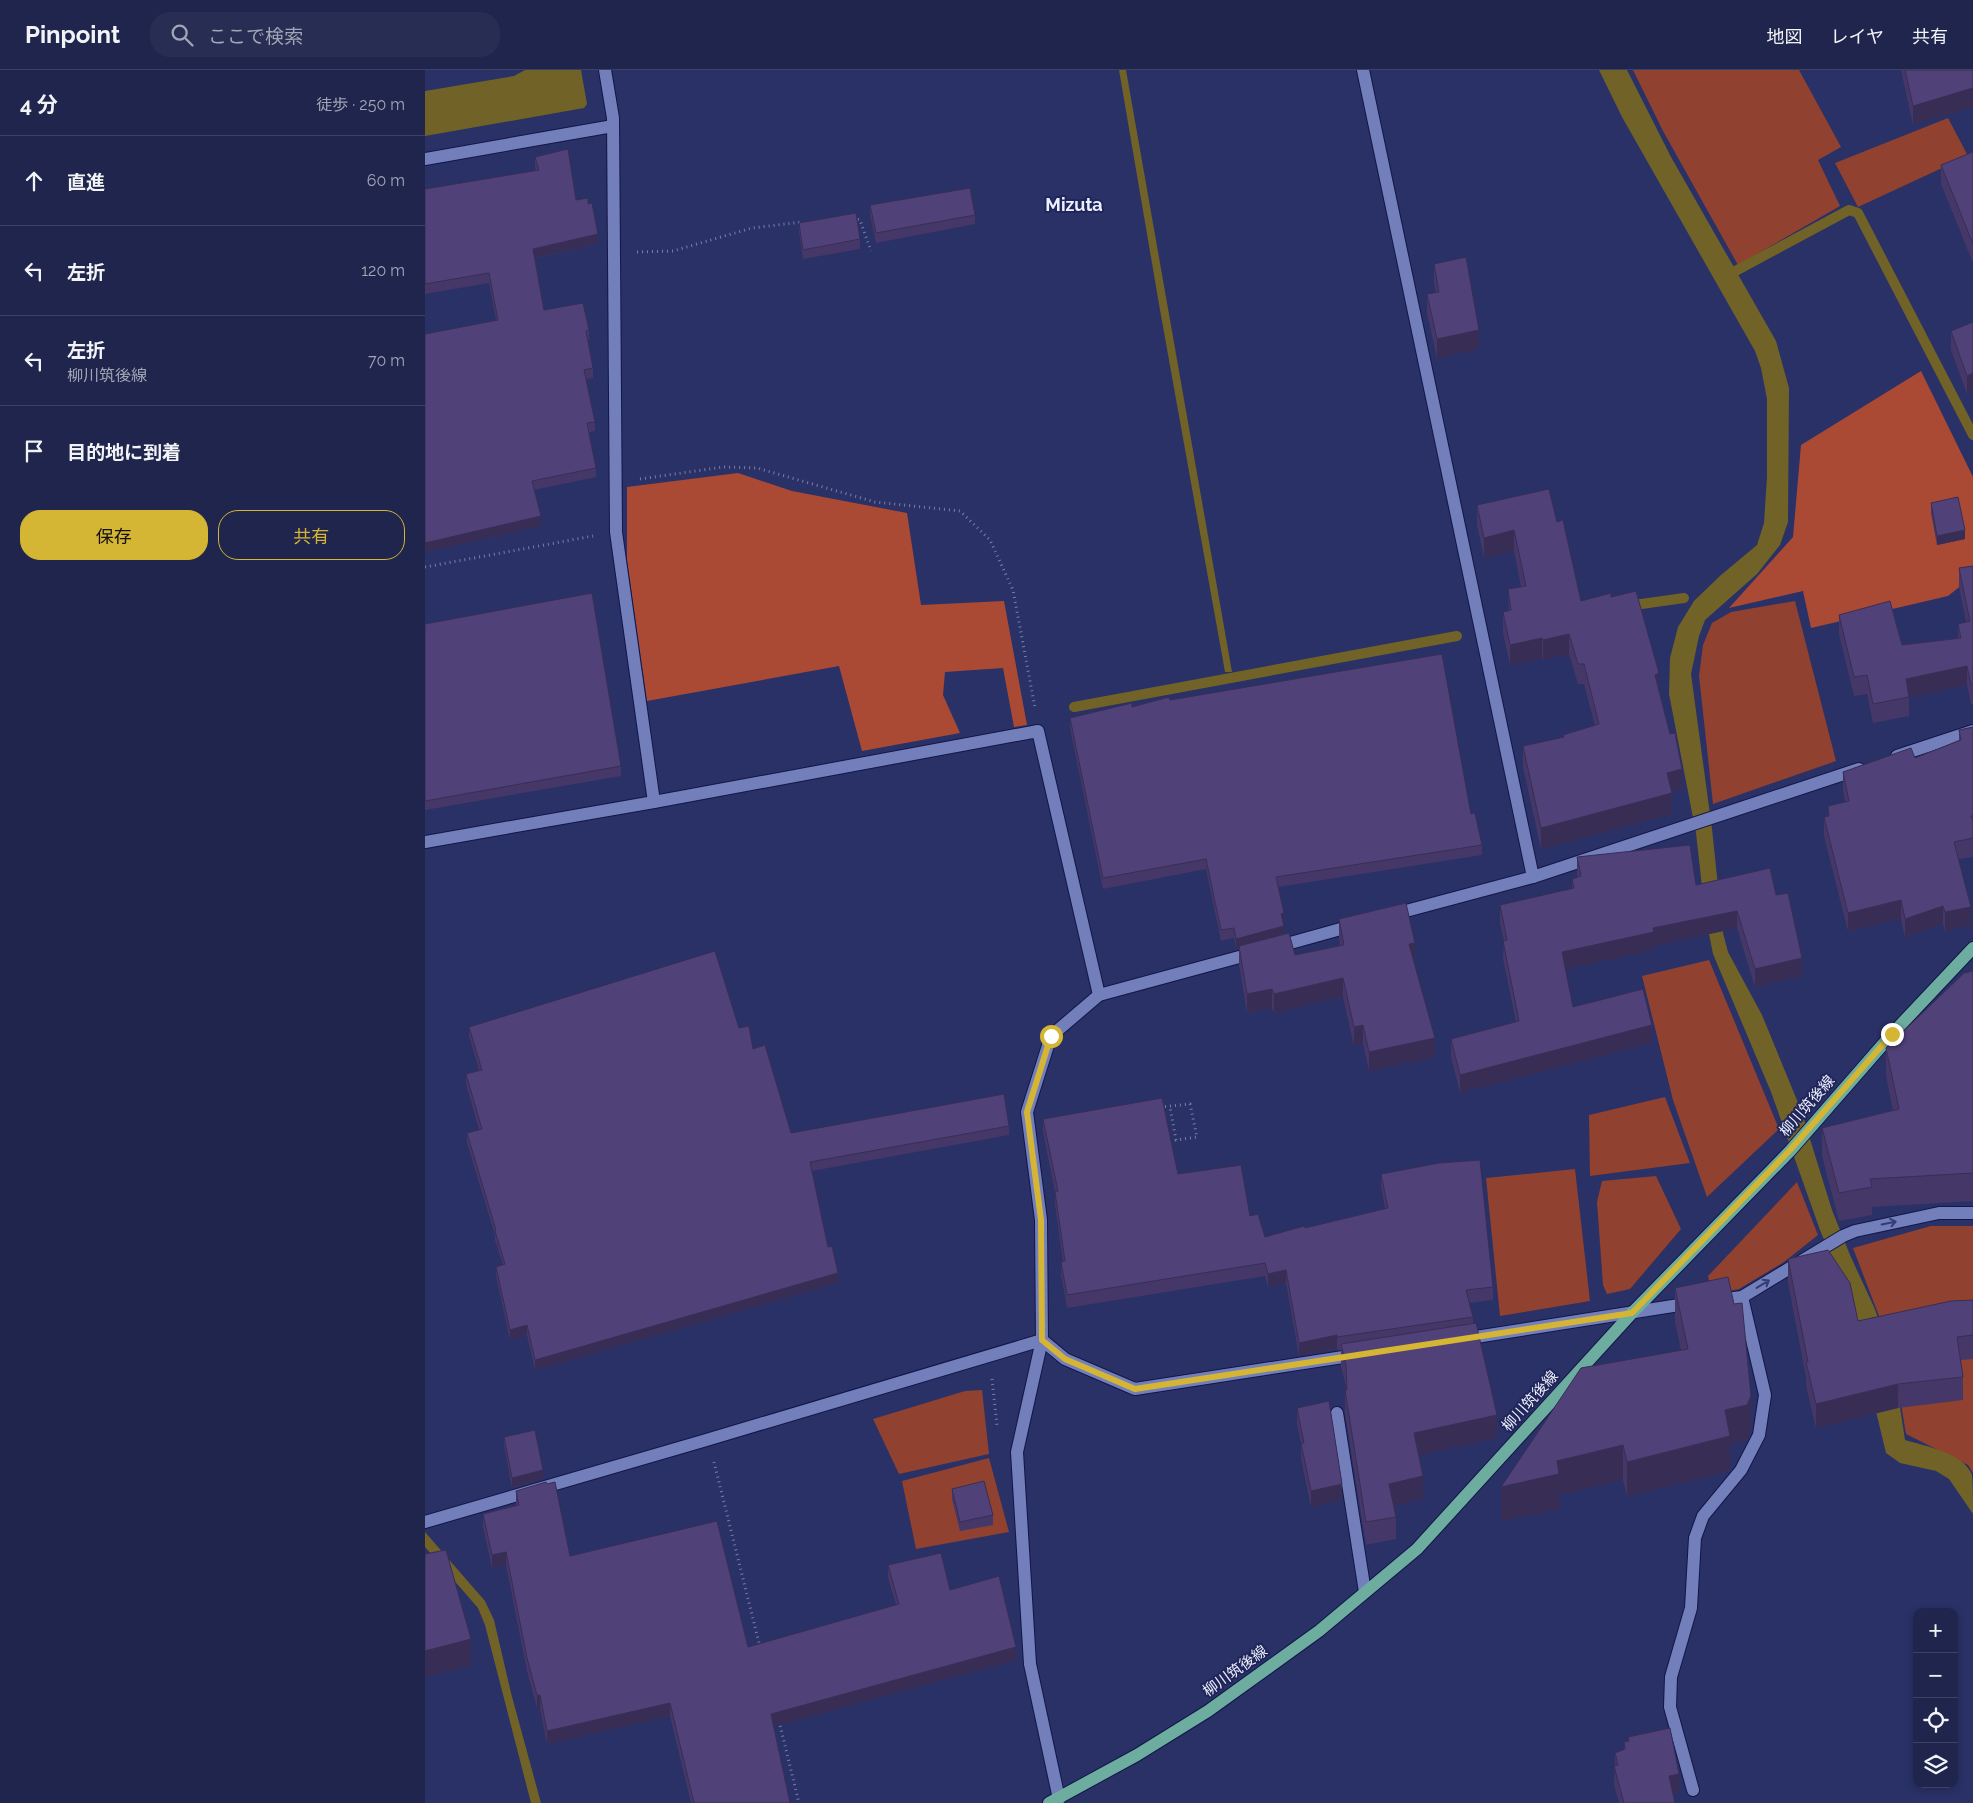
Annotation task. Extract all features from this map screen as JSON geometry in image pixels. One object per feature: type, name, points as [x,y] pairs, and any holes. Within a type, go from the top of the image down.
[{"type":"main road","name":"柳川筑後線","points":[[1054,1801],[1137,1755],[1208,1711],[1319,1631],[1417,1549],[1632,1313],[1790,1150],[1892,1034],[1973,948]]},
{"type":"street","points":[[605,70],[613,126],[615,532],[654,802]]},
{"type":"street","points":[[1363,70],[1533,877]]},
{"type":"street","points":[[425,159],[613,126]]},
{"type":"street","points":[[1889,758],[1973,731]]},
{"type":"street","points":[[425,842],[1037,732],[1099,995]]},
{"type":"street","points":[[1054,1801],[1030,1664],[1017,1452],[1042,1340],[1041,1220],[1027,1112],[1051,1036],[1099,995],[1533,877],[1871,765]]},
{"type":"street","points":[[1447,1341],[1743,1296],[1843,1236],[1855,1231],[1939,1213],[1973,1213]]},
{"type":"street","points":[[1693,1790],[1670,1707],[1671,1677],[1691,1608],[1695,1538],[1703,1516],[1741,1470],[1759,1435],[1765,1395],[1743,1296]]},
{"type":"street","points":[[1042,1340],[1065,1359],[1135,1389],[1369,1353]]},
{"type":"street","points":[[425,1522],[1042,1340]]},
{"type":"street","points":[[1337,1413],[1365,1592]]},
{"type":"path","points":[[847,217],[860,220],[871,251]]},
{"type":"path","points":[[614,251],[673,252],[752,228],[811,221]]},
{"type":"path","points":[[615,482],[723,467],[757,468],[875,502],[960,511],[990,540],[1013,590],[1035,703],[1037,732]]},
{"type":"path","points":[[425,567],[615,532]]},
{"type":"path","points":[[1150,1107],[1190,1104],[1197,1137],[1176,1140],[1169,1107]]},
{"type":"path","points":[[989,1356],[997,1425]]},
{"type":"path","points":[[708,1440],[761,1650]]},
{"type":"path","points":[[778,1717],[799,1803]]},
{"type":"shaded area","points":[[525,70],[581,70],[587,104],[584,108],[425,136],[425,91],[514,76]]},
{"type":"shaded area","points":[[1119,70],[1126,70],[1232,672],[1225,672]]},
{"type":"shaded area","points":[[1599,70],[1627,70],[1671,157],[1776,341],[1789,388],[1788,522],[1780,545],[1757,574],[1705,620],[1699,636],[1691,674],[1712,829],[1723,933],[1728,952],[1762,1015],[1801,1110],[1832,1210],[1874,1307],[1892,1355],[1905,1440],[1953,1456],[1968,1467],[1972,1475],[1973,1514],[1949,1479],[1936,1471],[1900,1463],[1886,1453],[1849,1299],[1820,1230],[1771,1092],[1713,954],[1705,914],[1696,833],[1669,694],[1670,658],[1678,627],[1694,601],[1757,545],[1764,523],[1767,477],[1767,399],[1761,368],[1755,351],[1622,117]]},
{"type":"shaded area","points":[[1633,70],[1799,70],[1841,147],[1818,160],[1840,206],[1738,265],[1663,131]]},
{"type":"shaded area","points":[[1948,118],[1968,156],[1858,207],[1835,163]]},
{"type":"shaded area","points":[[1921,371],[1973,477],[1973,576],[1948,596],[1811,628],[1803,591],[1729,608],[1793,537],[1801,445]]},
{"type":"shaded area","points":[[738,473],[792,491],[907,513],[921,605],[1004,601],[1027,725],[1014,727],[1003,668],[945,672],[943,695],[960,733],[862,751],[839,666],[647,701],[627,560],[627,487]]},
{"type":"shaded area","points":[[1795,601],[1836,761],[1713,804],[1699,676],[1703,645],[1712,623],[1731,612]]},
{"type":"shaded area","points":[[1709,960],[1779,1129],[1707,1197],[1673,1100],[1642,976]]},
{"type":"shaded area","points":[[1665,1097],[1690,1163],[1590,1176],[1589,1115]]},
{"type":"shaded area","points":[[1575,1169],[1590,1301],[1500,1316],[1486,1178]]},
{"type":"shaded area","points":[[1656,1176],[1681,1229],[1630,1289],[1607,1294],[1603,1285],[1597,1202],[1602,1181]]},
{"type":"shaded area","points":[[1797,1182],[1818,1235],[1784,1262],[1739,1289],[1712,1294],[1708,1276]]},
{"type":"shaded area","points":[[1931,1226],[1973,1226],[1973,1473],[1968,1465],[1906,1434],[1892,1350],[1853,1248]]},
{"type":"shaded area","points":[[982,1390],[989,1454],[899,1474],[873,1419],[965,1391]]},
{"type":"shaded area","points":[[989,1458],[1009,1532],[916,1549],[902,1481]]},
{"type":"shaded area","points":[[425,1532],[485,1601],[494,1620],[511,1693],[541,1803],[531,1803],[485,1625],[478,1608],[425,1547]]},
{"type":"building","points":[[1905,70],[1973,70],[1973,88],[1913,106]]},
{"type":"building","points":[[568,149],[576,200],[588,198],[588,204],[592,203],[598,234],[533,249],[544,310],[583,303],[589,330],[586,331],[593,368],[584,370],[595,422],[587,423],[596,468],[532,481],[541,516],[425,543],[425,334],[498,320],[489,273],[425,284],[425,189],[539,170],[535,157]]},
{"type":"building","points":[[1973,152],[1973,244],[1941,165]]},
{"type":"building","points":[[970,188],[975,215],[876,233],[870,205]]},
{"type":"building","points":[[856,213],[860,239],[803,250],[799,223]]},
{"type":"building","points":[[1466,257],[1479,330],[1437,339],[1427,294],[1439,292],[1434,264]]},
{"type":"building","points":[[1973,322],[1973,373],[1967,376],[1951,331]]},
{"type":"building","points":[[1549,489],[1557,522],[1563,520],[1581,601],[1611,593],[1611,597],[1636,591],[1659,673],[1655,675],[1670,734],[1675,733],[1682,769],[1667,773],[1672,793],[1541,828],[1523,746],[1564,737],[1563,735],[1599,724],[1584,664],[1578,664],[1569,634],[1510,645],[1503,612],[1511,610],[1508,589],[1526,586],[1514,530],[1484,538],[1477,505]]},
{"type":"building","points":[[1958,497],[1965,530],[1937,536],[1931,503]]},
{"type":"building","points":[[1973,566],[1973,685],[1971,685],[1967,666],[1906,679],[1909,697],[1873,704],[1867,675],[1854,677],[1839,615],[1890,601],[1902,645],[1961,638],[1958,624],[1970,621],[1959,568]]},
{"type":"building","points":[[592,593],[621,766],[425,801],[425,624]]},
{"type":"building","points":[[1442,654],[1471,814],[1475,813],[1482,845],[1276,877],[1284,913],[1281,914],[1284,926],[1236,939],[1234,928],[1221,930],[1206,859],[1103,878],[1070,718],[1132,703],[1132,707],[1169,697],[1170,700]]},
{"type":"building","points":[[1973,727],[1973,816],[1971,816],[1973,821],[1973,838],[1954,842],[1971,907],[1945,912],[1943,906],[1905,919],[1901,900],[1848,913],[1824,817],[1829,816],[1828,806],[1849,801],[1843,772],[1911,748],[1915,758],[1961,740],[1959,730]]},
{"type":"building","points":[[1690,845],[1696,885],[1770,868],[1776,895],[1788,893],[1802,958],[1755,969],[1737,911],[1653,928],[1654,932],[1562,952],[1573,1007],[1643,989],[1652,1025],[1460,1075],[1451,1039],[1519,1021],[1503,941],[1507,940],[1500,905],[1574,888],[1572,879],[1581,876],[1577,857]]},
{"type":"building","points":[[1406,903],[1415,943],[1409,944],[1435,1038],[1369,1052],[1363,1025],[1354,1027],[1343,978],[1274,994],[1272,989],[1247,994],[1239,946],[1289,933],[1295,955],[1344,945],[1339,919]]},
{"type":"building","points":[[715,951],[739,1028],[749,1026],[753,1049],[765,1045],[791,1133],[1004,1094],[1009,1126],[810,1162],[828,1247],[832,1246],[838,1273],[535,1360],[527,1325],[510,1330],[496,1267],[505,1264],[467,1133],[482,1129],[466,1074],[482,1070],[469,1027]]},
{"type":"building","points":[[1973,971],[1973,1173],[1870,1179],[1872,1187],[1839,1193],[1822,1128],[1899,1109],[1886,1048],[1964,973]]},
{"type":"building","points":[[1162,1098],[1178,1174],[1241,1165],[1250,1216],[1258,1214],[1265,1237],[1304,1226],[1305,1228],[1388,1208],[1381,1174],[1439,1163],[1480,1160],[1493,1287],[1466,1290],[1473,1317],[1337,1337],[1337,1335],[1299,1343],[1286,1270],[1268,1274],[1265,1263],[1067,1295],[1061,1262],[1065,1261],[1055,1192],[1058,1191],[1043,1119]]},
{"type":"building","points":[[1828,1250],[1850,1283],[1858,1321],[1951,1301],[1973,1300],[1973,1335],[1957,1337],[1963,1377],[1898,1384],[1816,1404],[1806,1362],[1808,1362],[1788,1259]]},
{"type":"building","points":[[1728,1277],[1734,1304],[1742,1303],[1751,1396],[1747,1405],[1725,1410],[1730,1436],[1627,1462],[1623,1445],[1557,1461],[1559,1474],[1501,1487],[1581,1368],[1688,1349],[1675,1288]]},
{"type":"building","points":[[1476,1323],[1497,1415],[1414,1433],[1423,1476],[1389,1484],[1396,1517],[1366,1522],[1345,1390],[1347,1390],[1346,1365],[1341,1344]]},
{"type":"building","points":[[1329,1401],[1342,1484],[1311,1491],[1301,1443],[1304,1443],[1297,1408]]},
{"type":"building","points":[[535,1430],[543,1470],[512,1478],[504,1437]]},
{"type":"building","points":[[984,1481],[993,1515],[960,1522],[952,1489]]},
{"type":"building","points":[[546,1482],[547,1484],[555,1482],[570,1556],[717,1521],[748,1647],[899,1604],[888,1565],[941,1553],[950,1590],[999,1576],[1016,1647],[771,1714],[790,1803],[694,1803],[670,1703],[547,1731],[540,1695],[537,1695],[527,1658],[506,1552],[492,1555],[483,1514],[519,1505],[516,1491]]},
{"type":"building","points":[[446,1550],[471,1639],[425,1651],[425,1554]]},
{"type":"building","points":[[1670,1728],[1679,1774],[1669,1776],[1675,1803],[1624,1803],[1614,1766],[1618,1765],[1615,1753],[1625,1749],[1624,1742],[1629,1741],[1628,1737]]},
{"type":"waterway","points":[[1728,275],[1849,210],[1858,213],[1973,435]]},
{"type":"waterway","points":[[1627,606],[1684,598]]},
{"type":"waterway","points":[[1074,707],[1457,636]]},
{"type":"district","name":"Mizuta","points":[[1074,204]]},
{"type":"route","points":[[1051,1036],[1027,1112],[1041,1220],[1042,1340],[1065,1359],[1135,1389],[1632,1313],[1790,1150],[1892,1034]]}]
